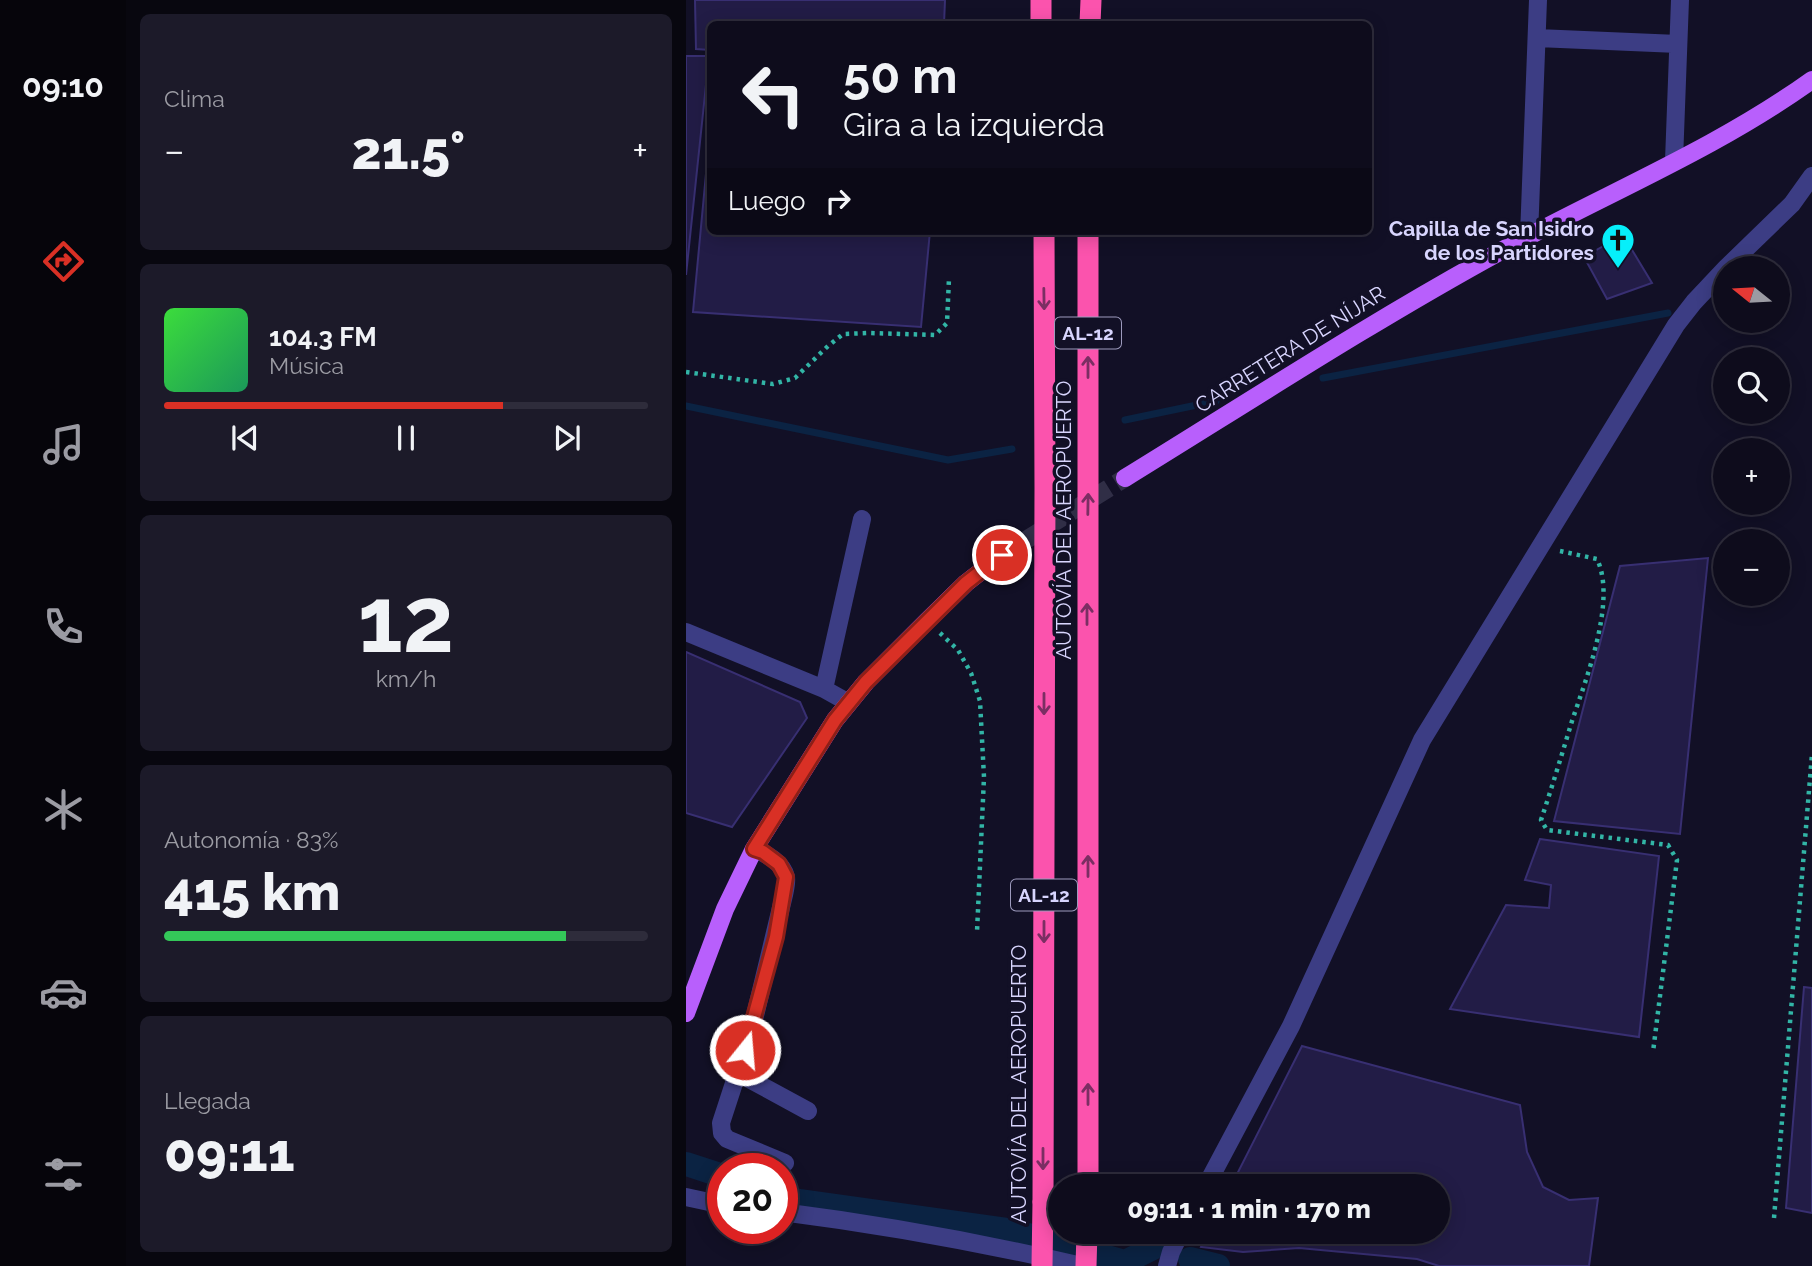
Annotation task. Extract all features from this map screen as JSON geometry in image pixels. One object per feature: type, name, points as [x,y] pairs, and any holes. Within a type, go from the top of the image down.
[{"type":"highway","points":[[1041,0],[1041,21]]},
{"type":"highway","points":[[1090,21],[1091,0]]},
{"type":"highway","name":"AUTOVÍA DEL AEROPUERTO","points":[[1042,1266],[1044,235]]},
{"type":"highway","name":"AUTOVÍA DEL AEROPUERTO","points":[[1088,235],[1088,1174]]},
{"type":"highway","points":[[1084,1266],[1086,1244]]},
{"type":"main road","name":"CARRETERA DE NÍJAR","points":[[1125,478],[1404,306],[1529,236],[1776,106],[1812,80]]},
{"type":"main road","points":[[686,1013],[725,909],[754,849],[835,720],[927,621],[966,583],[1002,555]]},
{"type":"street","points":[[1529,236],[1538,0]]},
{"type":"street","points":[[1674,161],[1680,0]]},
{"type":"street","points":[[1537,38],[1678,44]]},
{"type":"street","points":[[1738,256],[1792,204],[1812,176]]},
{"type":"street","points":[[1212,1174],[1291,1026],[1422,740],[1676,325],[1713,281]]},
{"type":"street","points":[[824,689],[862,519]]},
{"type":"street","points":[[686,632],[824,689],[849,703]]},
{"type":"street","points":[[754,849],[779,864],[786,877],[776,937],[752,1028],[722,1123],[722,1133],[727,1139],[761,1153]]},
{"type":"street","points":[[738,1073],[808,1111]]},
{"type":"street","points":[[686,1198],[707,1202]]},
{"type":"street","points":[[798,1214],[897,1228],[1084,1266]]},
{"type":"street","points":[[1167,1266],[1175,1244]]},
{"type":"path","points":[[686,372],[773,384],[795,378],[843,334],[868,332],[935,335],[947,323],[949,278]]},
{"type":"path","points":[[1538,547],[1597,559],[1602,569],[1604,591],[1597,641],[1541,820],[1546,830],[1668,845],[1677,860],[1653,1052]]},
{"type":"path","points":[[927,621],[958,650],[971,673],[979,701],[984,776],[977,932]]},
{"type":"path","points":[[1774,1218],[1812,754]]},
{"type":"building","points":[[695,0],[945,0],[944,21],[707,21],[707,50],[696,49]]},
{"type":"building","points":[[686,56],[707,56],[707,75],[686,275]]},
{"type":"building","points":[[707,163],[707,235],[930,235],[921,327],[693,312]]},
{"type":"building","name":"Capilla de San Isidro de los Partidores","points":[[1623,235],[1652,283],[1607,299],[1584,257]]},
{"type":"building","points":[[1708,558],[1680,834],[1554,821],[1620,566]]},
{"type":"building","points":[[686,652],[800,702],[807,718],[732,827],[686,813]]},
{"type":"building","points":[[1540,839],[1659,856],[1639,1037],[1450,1009],[1506,905],[1549,908],[1551,885],[1525,880]]},
{"type":"building","points":[[1804,987],[1812,988],[1812,1213],[1786,1208]]},
{"type":"building","points":[[1302,1046],[1520,1105],[1527,1152],[1543,1187],[1569,1200],[1598,1198],[1589,1266],[1439,1266],[1417,1259],[1299,1248],[1243,1252],[1201,1247],[1202,1244],[1450,1244],[1450,1174],[1237,1174]]},
{"type":"waterway","points":[[1323,378],[1668,313]]},
{"type":"waterway","points":[[1125,420],[1216,401]]},
{"type":"waterway","points":[[686,406],[948,460],[1012,449]]},
{"type":"waterway","points":[[686,1164],[707,1171]]},
{"type":"waterway","points":[[798,1201],[1014,1231],[1125,1262],[1153,1248]]},
{"type":"waterway","points":[[1190,1259],[1218,1266]]},
{"type":"tunnel","points":[[1002,555],[1125,478]]},
{"type":"place","name":"Capilla de San Isidro de los Partidores","points":[[1618,270]]},
{"type":"route","points":[[745,1050],[776,937],[786,877],[779,864],[754,849],[835,720],[866,682],[966,583],[1002,555]]}]
